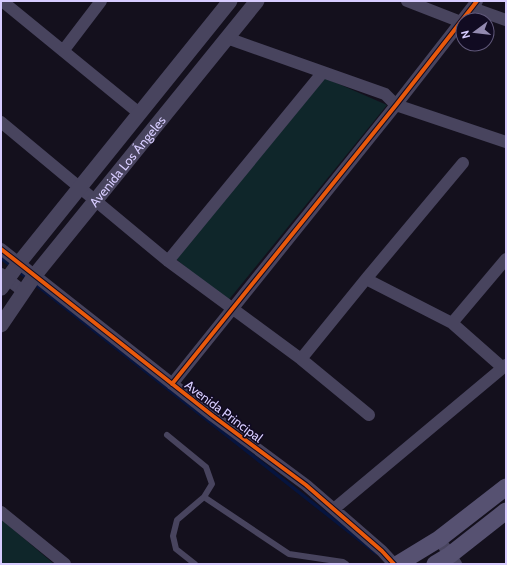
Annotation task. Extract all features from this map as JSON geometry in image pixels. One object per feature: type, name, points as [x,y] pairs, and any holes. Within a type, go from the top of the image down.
[{"type":"main road","points":[[398,564],[439,540],[506,487]]},
{"type":"main road","points":[[435,564],[453,560],[506,511]]},
{"type":"street","points":[[2,1],[139,113]]},
{"type":"street","points":[[63,51],[101,1]]},
{"type":"street","name":"Avenida Los Ángeles","points":[[3,280],[19,263],[230,1]]},
{"type":"street","name":"Avenida Los Ángeles","points":[[1,325],[35,276],[257,1]]},
{"type":"street","points":[[407,1],[455,20]]},
{"type":"street","points":[[474,4],[506,20]]},
{"type":"street","points":[[172,384],[455,30]]},
{"type":"street","points":[[227,38],[384,94],[396,105],[506,142]]},
{"type":"street","points":[[168,261],[323,72]]},
{"type":"street","points":[[1,122],[168,261],[301,359],[369,415]]},
{"type":"street","points":[[301,359],[463,163]]},
{"type":"street","name":"Avenida Principal","points":[[1,248],[172,384],[335,508],[394,564]]},
{"type":"street","points":[[452,323],[506,259]]},
{"type":"street","points":[[335,508],[504,366],[452,323],[366,279]]},
{"type":"street","points":[[3,280],[24,292]]},
{"type":"street","points":[[1,512],[65,564]]},
{"type":"street","points":[[439,540],[453,560]]},
{"type":"lane","points":[[167,436],[206,468],[212,484],[204,497],[177,520],[173,536],[176,548],[194,564]]},
{"type":"lane","points":[[204,497],[289,554],[343,562],[346,564]]},
{"type":"green space","points":[[325,78],[387,105],[227,302],[176,259]]},
{"type":"green space","points":[[1,519],[54,564],[1,564]]},
{"type":"waterway","points":[[1,258],[13,267]]},
{"type":"waterway","points":[[18,271],[29,279]]},
{"type":"waterway","points":[[34,283],[376,553]]},
{"type":"cycle path","points":[[172,384],[396,105],[477,1]]},
{"type":"cycle path","points":[[1,249],[213,416],[306,485],[382,551],[394,564]]}]
